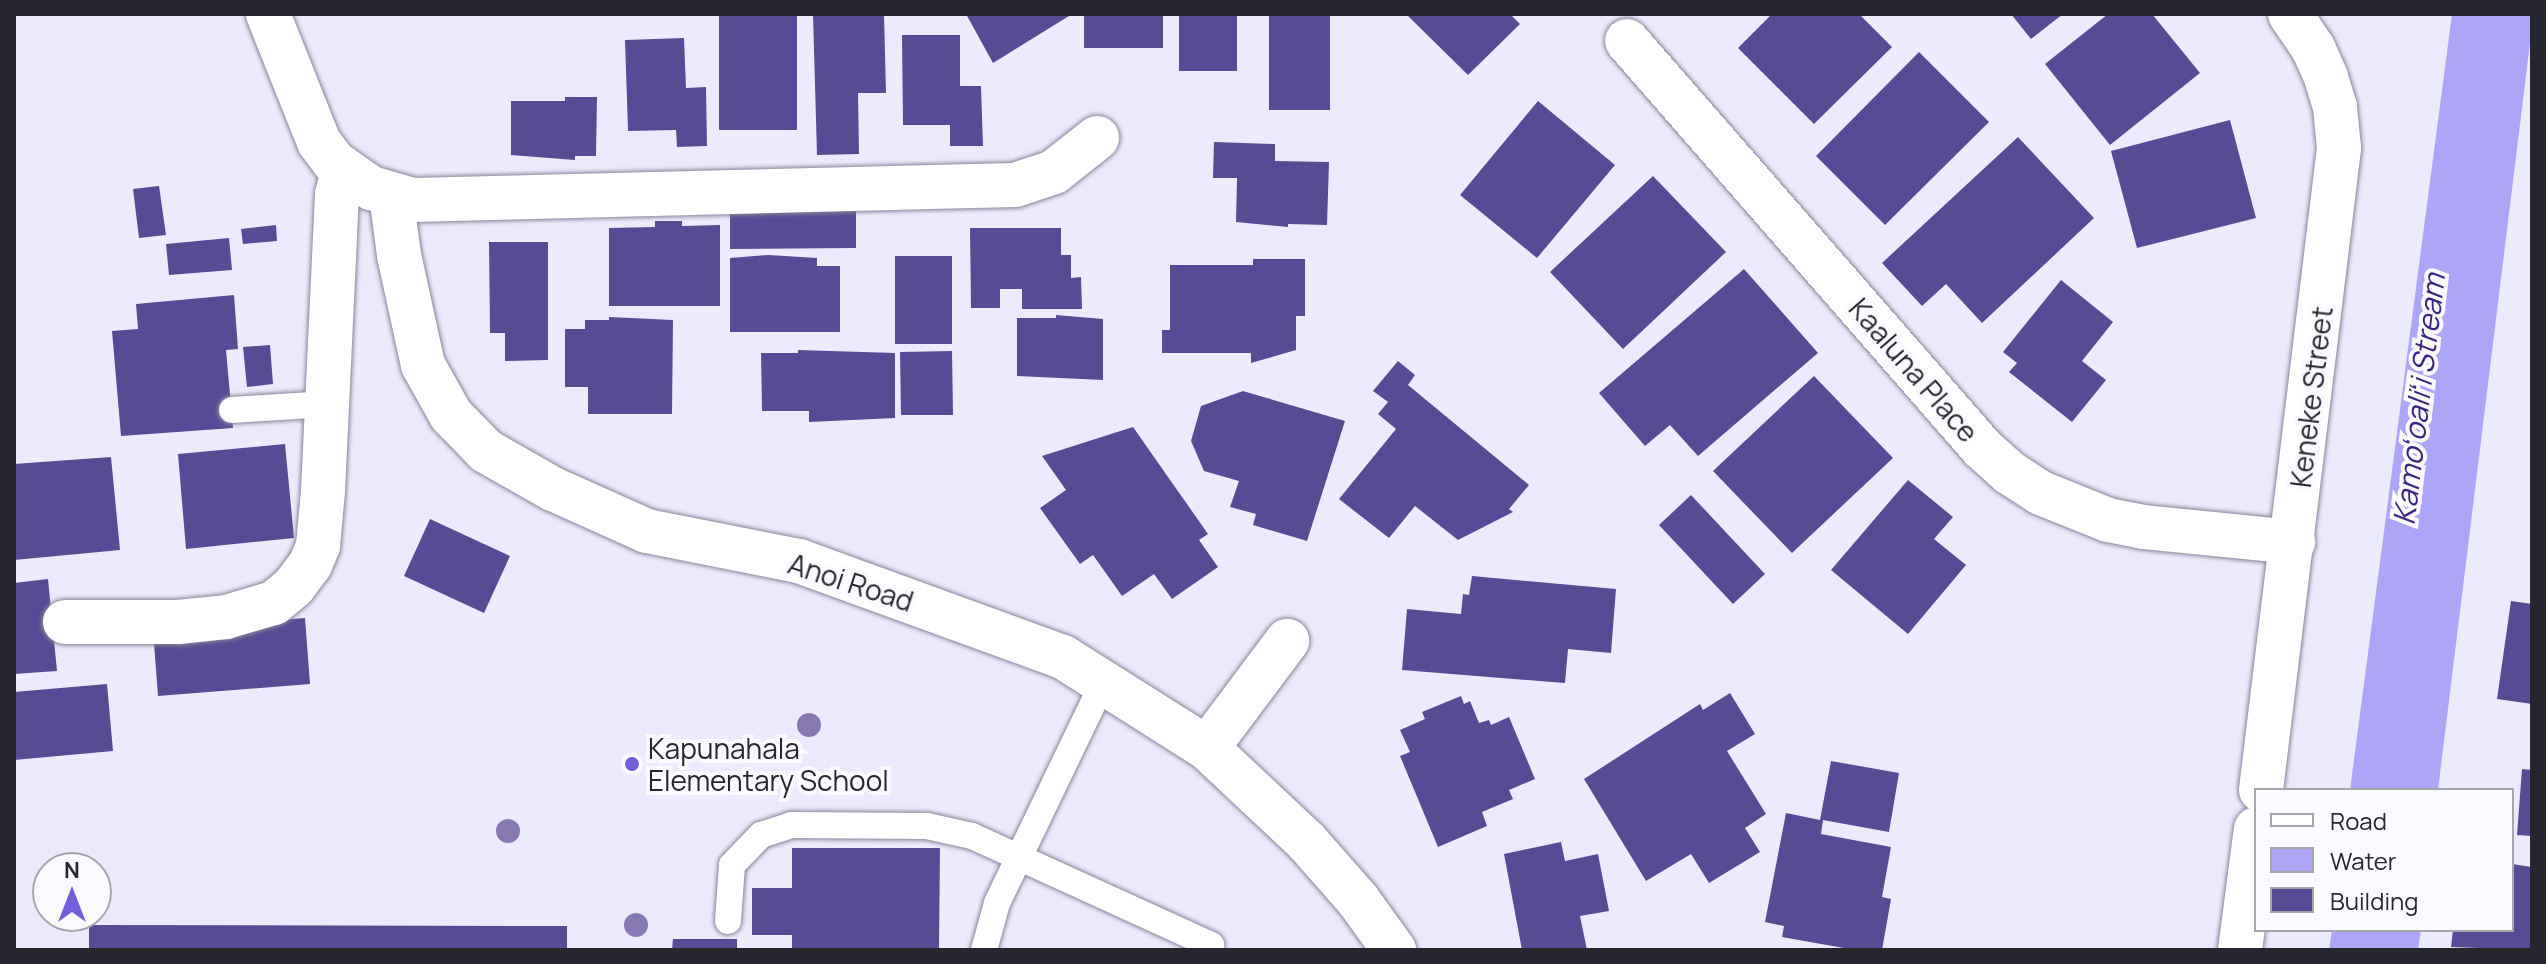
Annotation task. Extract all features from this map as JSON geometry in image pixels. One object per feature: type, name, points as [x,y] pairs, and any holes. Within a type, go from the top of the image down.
[{"type":"street","points":[[268,14],[319,142],[343,169],[371,188],[413,200],[1015,185],[1054,172],[1097,138]]},
{"type":"street","name":"Keneke Street","points":[[2261,788],[2339,148],[2335,107],[2326,77],[2313,48],[2290,14]]},
{"type":"street","name":"Kaaluna Place","points":[[1627,41],[1982,448],[2010,473],[2041,493],[2108,520],[2144,527],[2293,542]]},
{"type":"street","points":[[65,622],[178,622],[226,617],[274,603],[294,586],[318,546],[337,195],[343,169]]},
{"type":"street","name":"Anoi Road","points":[[391,195],[405,286],[423,365],[451,415],[486,451],[553,489],[647,531],[799,561],[1063,657],[1207,748],[1307,842],[1358,900],[1394,950]]},
{"type":"street","points":[[1207,748],[1287,641]]},
{"type":"street","points":[[2240,950],[2254,844]]},
{"type":"lane","points":[[232,410],[327,404]]},
{"type":"lane","points":[[984,950],[997,903],[1104,681]]},
{"type":"lane","points":[[728,921],[732,865],[761,835],[791,825],[945,828],[1019,857],[1211,945]]},
{"type":"water","name":"Kamoʻoaliʻi Stream","points":[[2452,14],[2532,14],[2438,788],[2350,788]]},
{"type":"water","points":[[2332,932],[2421,932],[2418,950],[2329,950]]},
{"type":"building","points":[[719,14],[797,14],[797,130],[719,130]]},
{"type":"building","points":[[813,14],[884,14],[886,93],[858,93],[859,154],[817,155]]},
{"type":"building","points":[[966,14],[1068,14],[1069,16],[993,63]]},
{"type":"building","points":[[1084,14],[1163,14],[1163,48],[1084,48]]},
{"type":"building","points":[[1179,14],[1237,14],[1237,71],[1179,71]]},
{"type":"building","points":[[1269,14],[1330,14],[1330,110],[1269,110]]},
{"type":"building","points":[[1406,14],[1510,14],[1520,24],[1468,75]]},
{"type":"building","points":[[1772,14],[1859,14],[1892,47],[1814,124],[1738,48]]},
{"type":"building","points":[[2011,14],[2063,14],[2031,39]]},
{"type":"building","points":[[2108,14],[2152,14],[2200,73],[2110,145],[2045,64]]},
{"type":"building","points":[[902,35],[960,35],[960,86],[981,86],[983,146],[950,146],[950,125],[903,125]]},
{"type":"building","points":[[684,38],[686,88],[706,87],[707,146],[677,147],[676,130],[628,131],[625,40]]},
{"type":"building","points":[[1919,52],[1989,122],[1885,225],[1816,156]]},
{"type":"building","points":[[565,97],[597,97],[596,156],[575,156],[575,160],[511,155],[511,101],[565,101]]},
{"type":"building","points":[[1538,101],[1615,165],[1537,258],[1460,195]]},
{"type":"building","points":[[2230,120],[2256,218],[2137,248],[2111,151]]},
{"type":"building","points":[[2018,137],[2094,218],[1982,323],[1946,284],[1922,306],[1882,263]]},
{"type":"building","points":[[1214,142],[1275,144],[1275,161],[1329,162],[1327,225],[1288,224],[1288,227],[1236,222],[1237,178],[1213,178]]},
{"type":"building","points":[[1653,176],[1726,252],[1623,349],[1550,272]]},
{"type":"building","points":[[159,186],[166,235],[139,238],[133,189]]},
{"type":"building","points":[[730,208],[856,208],[856,248],[730,249]]},
{"type":"building","points":[[655,221],[682,221],[682,226],[720,225],[720,306],[609,306],[609,228],[655,227]]},
{"type":"building","points":[[276,225],[277,241],[243,244],[241,229]]},
{"type":"building","points":[[970,228],[1061,228],[1061,255],[1071,255],[1071,278],[1081,277],[1082,309],[1022,309],[1022,289],[1000,289],[1000,308],[971,308]]},
{"type":"building","points":[[229,238],[232,270],[169,275],[166,244]]},
{"type":"building","points":[[489,242],[548,242],[548,360],[505,361],[505,333],[490,333]]},
{"type":"building","points":[[768,255],[817,258],[817,266],[840,266],[840,332],[730,332],[730,258]]},
{"type":"building","points":[[895,256],[952,256],[952,344],[895,344]]},
{"type":"building","points":[[1253,259],[1305,259],[1305,316],[1296,316],[1296,350],[1251,363],[1251,353],[1162,353],[1162,330],[1170,330],[1170,265],[1253,265]]},
{"type":"building","points":[[1744,269],[1818,353],[1698,456],[1670,425],[1645,446],[1599,393]]},
{"type":"building","points":[[2061,280],[2113,322],[2082,361],[2106,380],[2072,422],[2009,372],[2017,363],[2003,352]]},
{"type":"building","points":[[234,295],[238,349],[226,350],[233,428],[121,436],[112,331],[138,329],[136,304]]},
{"type":"building","points":[[1056,315],[1103,319],[1103,380],[1017,376],[1017,318],[1056,318]]},
{"type":"building","points":[[609,317],[673,320],[672,414],[588,414],[588,387],[565,387],[565,329],[585,329],[585,320],[609,320]]},
{"type":"building","points":[[270,345],[273,384],[247,387],[243,347]]},
{"type":"building","points":[[798,350],[895,353],[895,418],[809,422],[809,411],[762,411],[761,353],[798,353]]},
{"type":"building","points":[[952,351],[953,415],[901,415],[900,352]]},
{"type":"building","points":[[1398,361],[1415,375],[1408,385],[1529,485],[1509,509],[1513,512],[1458,540],[1415,506],[1389,538],[1339,499],[1396,429],[1378,414],[1388,402],[1373,391]]},
{"type":"building","points":[[1814,376],[1893,458],[1792,553],[1713,471]]},
{"type":"building","points":[[1243,391],[1345,421],[1307,541],[1253,525],[1256,514],[1230,507],[1239,481],[1204,471],[1191,441],[1201,406]]},
{"type":"building","points":[[1133,427],[1208,534],[1199,540],[1218,567],[1172,599],[1154,574],[1122,596],[1093,555],[1080,564],[1040,508],[1066,490],[1042,456]]},
{"type":"building","points":[[285,444],[294,538],[186,549],[178,454]]},
{"type":"building","points":[[111,457],[120,550],[14,560],[14,464]]},
{"type":"building","points":[[1908,480],[1953,517],[1934,539],[1966,565],[1908,634],[1831,570]]},
{"type":"building","points":[[1691,495],[1765,574],[1733,604],[1659,525]]},
{"type":"building","points":[[430,519],[510,556],[484,613],[404,576]]},
{"type":"building","points":[[1472,576],[1616,589],[1611,653],[1568,649],[1565,683],[1402,670],[1407,609],[1461,614],[1463,594],[1469,595]]},
{"type":"building","points":[[48,579],[57,671],[14,674],[14,583]]},
{"type":"building","points":[[2511,601],[2532,604],[2532,704],[2497,699]]},
{"type":"building","points":[[305,618],[310,684],[158,696],[153,630]]},
{"type":"building","points":[[107,684],[113,751],[14,760],[14,692]]},
{"type":"building","points":[[1730,693],[1755,734],[1727,751],[1766,814],[1745,828],[1760,852],[1709,883],[1691,854],[1646,881],[1584,779],[1700,704],[1703,710]]},
{"type":"building","points":[[1461,696],[1464,704],[1470,701],[1479,723],[1489,720],[1491,725],[1509,717],[1535,779],[1509,790],[1513,799],[1482,812],[1487,826],[1438,847],[1400,756],[1410,752],[1400,730],[1425,719],[1422,712]]},
{"type":"building","points":[[1831,761],[1899,773],[1889,832],[1823,820],[1821,834],[1891,847],[1882,897],[1891,899],[1882,950],[1855,950],[1782,937],[1784,926],[1765,922],[1786,813],[1820,820]]},
{"type":"building","points":[[2522,769],[2532,770],[2532,836],[2517,835]]},
{"type":"building","points":[[1561,842],[1565,861],[1598,854],[1609,911],[1580,916],[1587,950],[1522,950],[1504,854]]},
{"type":"building","points":[[792,848],[940,848],[939,950],[792,950],[792,935],[752,935],[752,888],[792,888]]},
{"type":"building","points":[[2514,864],[2532,867],[2532,950],[2451,947],[2453,932],[2514,932]]},
{"type":"building","points":[[112,925],[567,926],[567,950],[89,950],[89,932],[112,932]]},
{"type":"building","points":[[673,939],[737,939],[737,950],[672,950]]},
{"type":"place","name":"Kapunahala Elementary School","points":[[632,764]]}]
